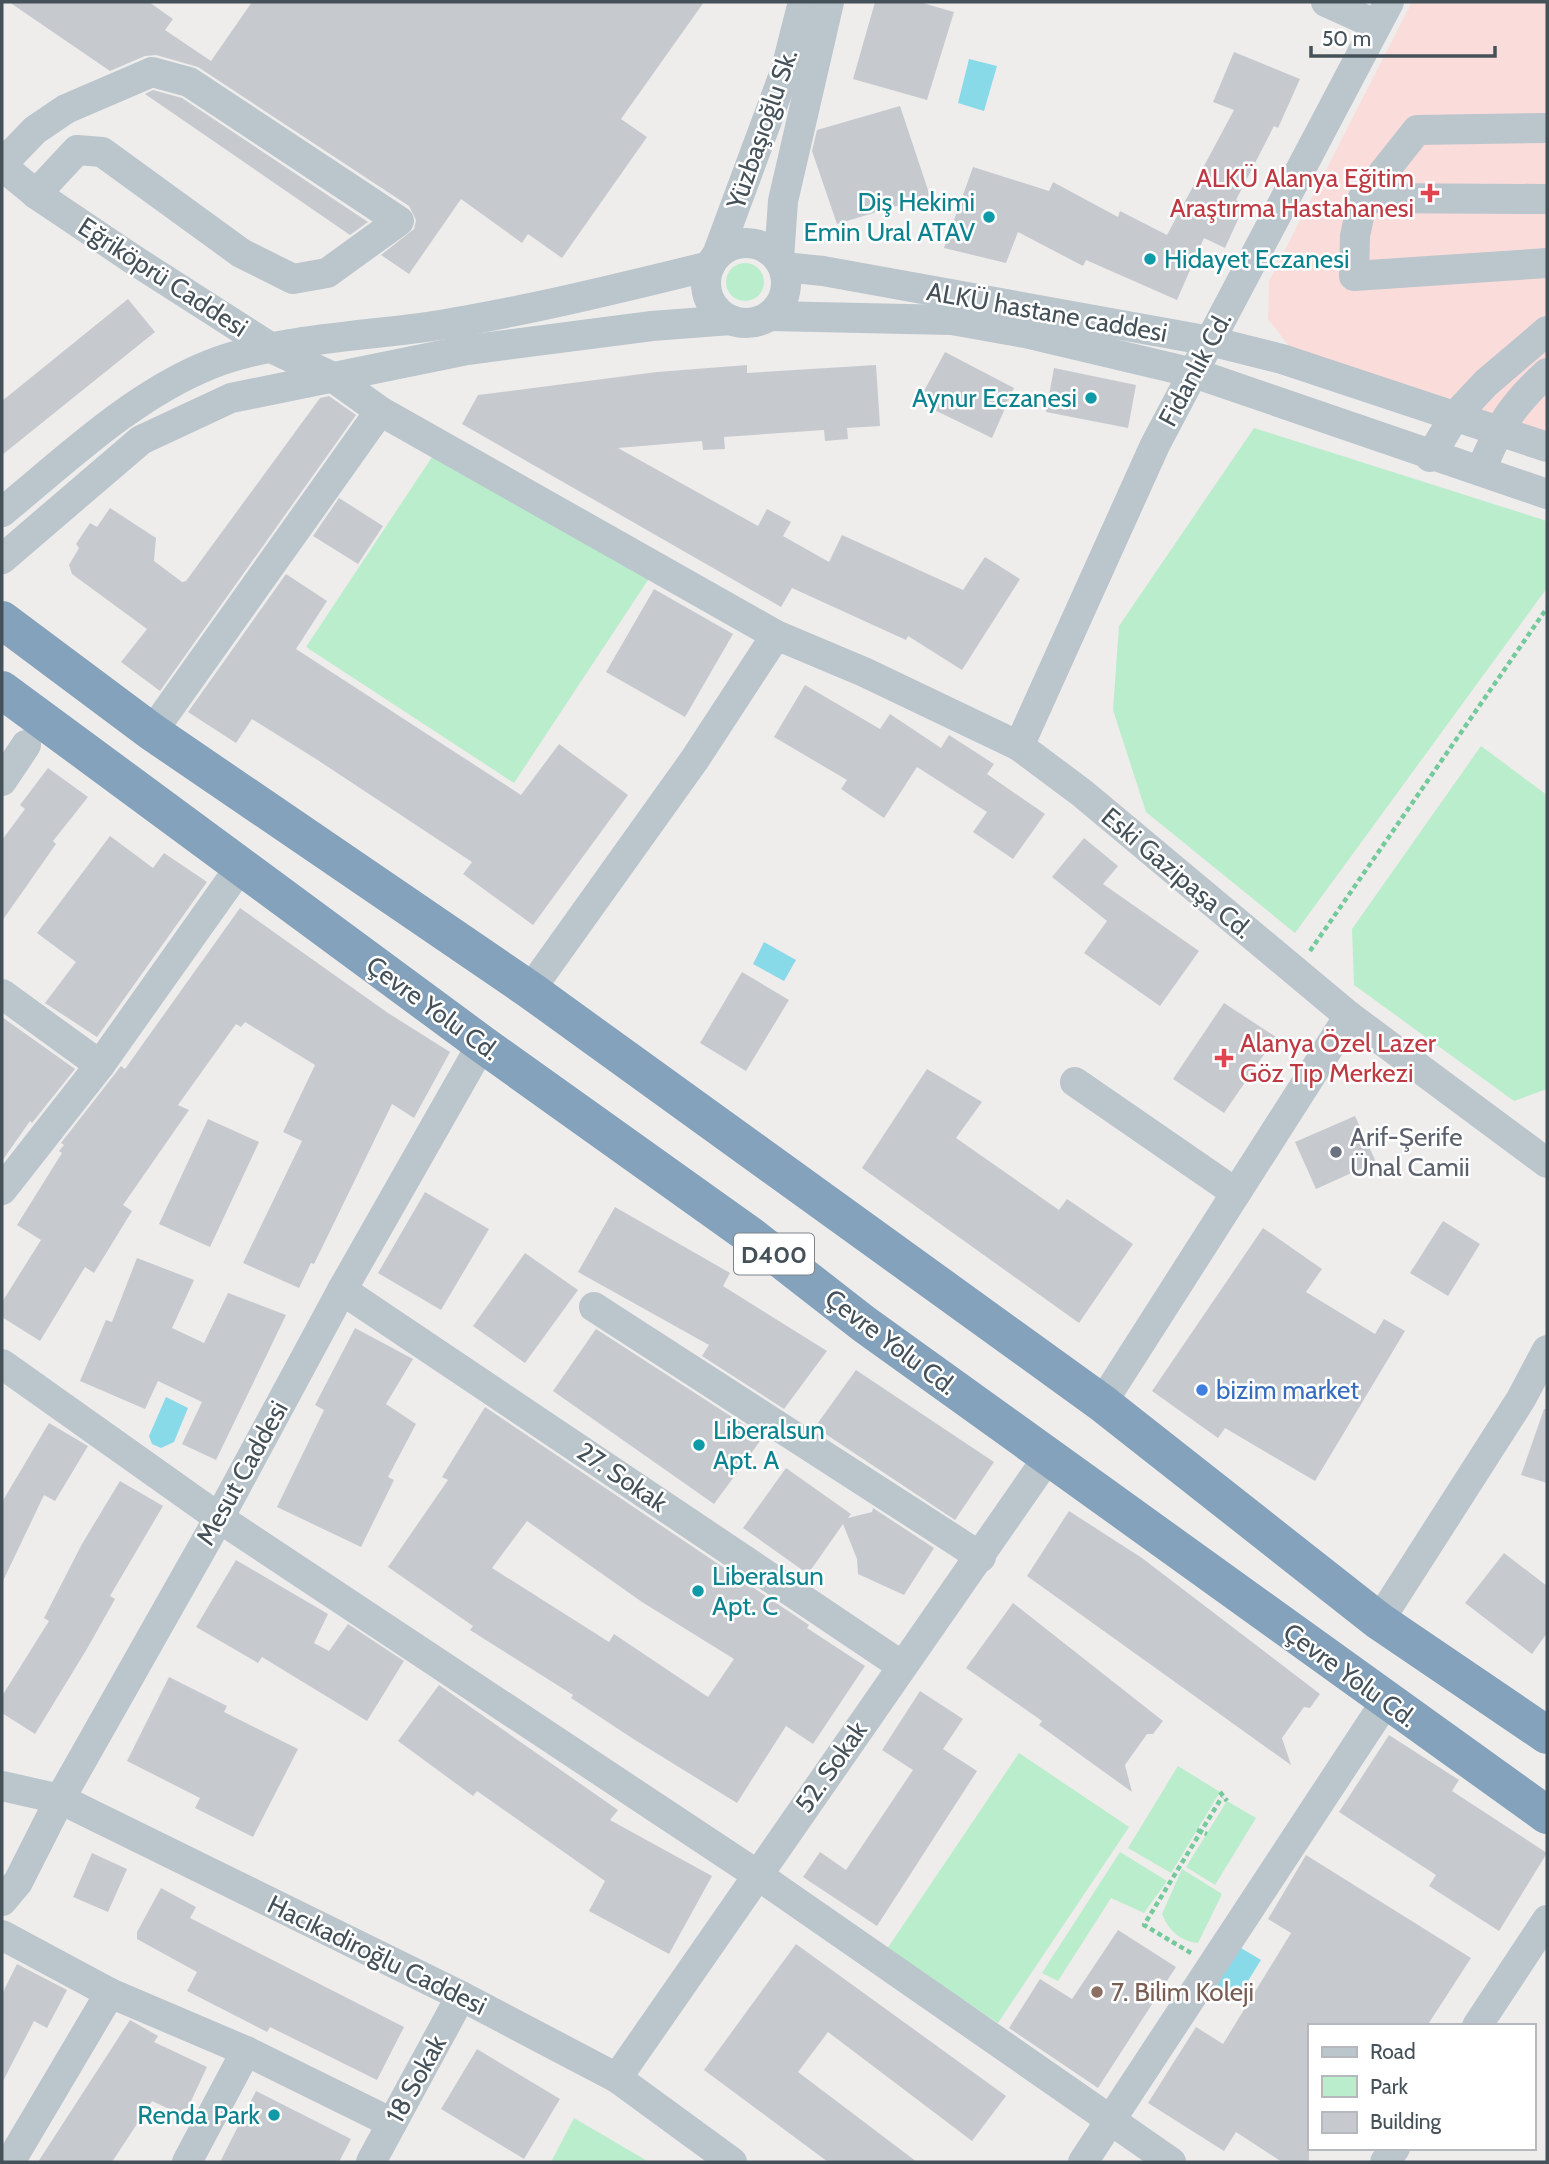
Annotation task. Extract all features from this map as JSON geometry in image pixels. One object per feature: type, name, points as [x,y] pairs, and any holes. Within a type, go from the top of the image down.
[{"type":"highway","name":"D400","points":[[2,620],[152,732],[530,990],[1102,1403],[1379,1621],[1547,1735]]},
{"type":"highway","name":"Çevre Yolu Cd.","points":[[2,690],[482,1044],[751,1236],[864,1324],[1547,1815]]},
{"type":"street","name":"Yüzbaşıoğlu Sk.","points":[[714,261],[786,69],[803,2]]},
{"type":"street","name":"Yüzbaşıoğlu Sk.","points":[[781,263],[783,201],[829,2]]},
{"type":"street","points":[[1326,2],[1382,13]]},
{"type":"street","name":"Fidanlık Cd.","points":[[1019,746],[1155,445],[1382,13]]},
{"type":"street","points":[[2,165],[35,130],[66,109],[152,72],[189,82],[399,221],[327,273],[293,279],[241,253],[102,152],[77,150],[36,194]]},
{"type":"street","points":[[1547,128],[1417,131],[1363,198],[1355,236],[1354,276],[1547,263]]},
{"type":"street","name":"Eğriköprü Caddesi","points":[[2,165],[36,194],[273,349],[331,376],[380,411]]},
{"type":"street","points":[[1363,198],[1547,199]]},
{"type":"street","points":[[2,559],[141,440],[231,398],[467,351],[652,326],[731,320],[758,322],[770,316],[786,294],[781,263],[763,246],[744,243],[725,249],[714,261],[706,278],[712,304],[731,320]]},
{"type":"street","points":[[2,512],[113,422],[165,386],[211,364],[273,349],[441,325],[554,304],[714,261]]},
{"type":"street","name":"ALKÜ hastane caddesi","points":[[781,263],[1210,341],[1282,359],[1547,447]]},
{"type":"street","points":[[770,316],[952,320],[1025,333],[1194,373],[1430,457],[1547,494]]},
{"type":"street","points":[[1430,457],[1455,416],[1486,383],[1547,331]]},
{"type":"street","points":[[1481,471],[1497,430],[1518,399],[1547,373]]},
{"type":"street","points":[[152,732],[380,411]]},
{"type":"street","name":"Eski Gazipaşa Cd.","points":[[380,411],[776,635],[864,672],[1019,746],[1082,793],[1349,1016],[1547,1163]]},
{"type":"street","points":[[530,990],[695,759],[776,635]]},
{"type":"street","points":[[2,781],[26,745]]},
{"type":"street","points":[[2,1190],[100,1065],[241,866]]},
{"type":"street","points":[[2,993],[100,1065]]},
{"type":"street","points":[[1102,1403],[1349,1016]]},
{"type":"street","name":"Mesut Caddesi","points":[[2,1901],[18,1882],[60,1799],[219,1518],[342,1290],[482,1044]]},
{"type":"street","points":[[1075,1082],[1236,1193]]},
{"type":"street","name":"27. Sokak","points":[[342,1290],[902,1667]]},
{"type":"street","points":[[594,1307],[981,1557]]},
{"type":"street","points":[[1379,1621],[1521,1399],[1547,1350]]},
{"type":"street","points":[[2,1364],[219,1518],[756,1874],[1171,2162]]},
{"type":"street","name":"52. Sokak","points":[[617,2078],[756,1874],[981,1557],[1048,1457]]},
{"type":"street","points":[[1083,2162],[1386,1701]]},
{"type":"street","name":"Hacıkadiroğlu Caddesi","points":[[2,1786],[60,1799],[461,1996],[617,2078],[732,2162]]},
{"type":"street","points":[[1478,2024],[1547,1920]]},
{"type":"street","points":[[2,1935],[110,1993],[246,2051],[393,2123]]},
{"type":"street","points":[[10,2162],[110,1993]]},
{"type":"street","name":"18 Sokak","points":[[370,2162],[461,1996]]},
{"type":"street","points":[[187,2162],[246,2051]]},
{"type":"path","points":[[1296,972],[1547,608]]},
{"type":"path","points":[[1213,1966],[1144,1925],[1223,1796]]},
{"type":"shaded area","name":"ALKÜ Alanya Eğitim Araştırma Hastahanesi","points":[[1412,2],[1547,2],[1547,433],[1292,350],[1268,319],[1269,281]]},
{"type":"green space","points":[[745,263],[758,269],[764,282],[758,295],[745,301],[732,295],[726,282],[732,269]]},
{"type":"green space","points":[[1254,428],[1547,521],[1547,588],[1295,933],[1146,812],[1113,710],[1119,626]]},
{"type":"green space","points":[[442,442],[650,577],[514,783],[306,647]]},
{"type":"green space","points":[[1481,746],[1547,795],[1547,1089],[1514,1101],[1354,985],[1352,929]]},
{"type":"green space","points":[[1019,1753],[1129,1827],[998,2023],[887,1949]]},
{"type":"green space","points":[[1178,1766],[1220,1792],[1171,1873],[1128,1848]]},
{"type":"green space","points":[[1227,1801],[1256,1818],[1215,1885],[1186,1867]]},
{"type":"green space","points":[[1120,1852],[1167,1881],[1144,1913],[1111,1898],[1058,1981],[1042,1973]]},
{"type":"green space","points":[[1182,1869],[1222,1894],[1198,1943],[1176,1934],[1162,1914]]},
{"type":"green space","points":[[574,2118],[649,2162],[551,2162]]},
{"type":"water","points":[[969,59],[997,66],[984,111],[958,103]]},
{"type":"water","points":[[764,942],[796,960],[784,981],[753,964]]},
{"type":"water","points":[[166,1397],[188,1408],[174,1442],[161,1448],[152,1444],[149,1436]]},
{"type":"water","points":[[1236,1945],[1261,1960],[1236,2000],[1211,1986]]},
{"type":"building","points":[[9,2],[149,2],[173,19],[165,30],[211,61],[252,2],[704,2],[621,119],[647,137],[562,258],[528,234],[522,243],[461,199],[409,274],[381,255],[414,229],[416,220],[409,206],[198,67],[156,55],[145,56],[110,71]]},
{"type":"building","points":[[875,2],[919,2],[954,12],[927,100],[853,79]]},
{"type":"building","points":[[1234,52],[1300,79],[1278,128],[1274,126],[1236,200],[1245,204],[1225,248],[1204,238],[1177,300],[1086,260],[1083,266],[1018,232],[1006,263],[944,248],[973,167],[1049,191],[1053,182],[1118,217],[1120,211],[1167,235],[1234,110],[1213,102]]},
{"type":"building","points":[[153,90],[182,98],[368,222],[350,235],[145,94]]},
{"type":"building","points":[[900,106],[930,196],[837,224],[812,151],[817,130]]},
{"type":"building","points":[[128,299],[155,332],[2,455],[2,401]]},
{"type":"building","points":[[945,352],[1014,388],[992,438],[918,402]]},
{"type":"building","points":[[747,365],[747,373],[876,365],[880,426],[847,428],[848,439],[825,441],[824,430],[724,437],[725,449],[703,450],[702,441],[618,448],[758,526],[767,509],[791,522],[783,536],[829,562],[842,535],[963,590],[985,557],[1020,579],[962,670],[908,636],[906,640],[792,588],[781,607],[462,424],[478,395],[657,372]]},
{"type":"building","name":"Aynur Eczanesi","points":[[1054,368],[1136,385],[1128,428],[1046,412]]},
{"type":"building","points":[[329,396],[356,415],[160,691],[121,662],[147,629],[72,574],[69,565],[79,548],[76,544],[90,523],[97,527],[110,508],[156,538],[154,561],[182,582],[186,581],[320,398]]},
{"type":"building","points":[[339,498],[383,526],[358,564],[313,536]]},
{"type":"building","points":[[286,574],[327,601],[296,649],[521,795],[559,744],[628,795],[533,925],[463,874],[472,862],[252,719],[236,743],[188,712]]},
{"type":"building","points":[[654,589],[733,634],[685,717],[606,672]]},
{"type":"building","points":[[805,685],[880,729],[890,714],[941,748],[949,735],[994,764],[987,774],[1045,814],[1013,859],[973,832],[987,812],[917,767],[884,818],[841,789],[847,780],[774,737]]},
{"type":"building","points":[[48,768],[88,797],[53,841],[56,844],[2,921],[2,840],[25,809],[20,805]]},
{"type":"building","points":[[110,836],[153,868],[164,853],[207,882],[97,1037],[45,1003],[76,962],[37,933]]},
{"type":"building","points":[[1084,838],[1118,866],[1103,884],[1199,951],[1160,1006],[1084,953],[1107,921],[1052,877]]},
{"type":"building","points":[[240,908],[388,1013],[450,1052],[414,1118],[392,1104],[314,1264],[311,1263],[299,1288],[243,1263],[302,1141],[283,1132],[315,1065],[245,1022],[241,1027],[236,1024],[178,1105],[189,1110],[123,1205],[132,1211],[94,1273],[85,1267],[40,1341],[2,1317],[2,1302],[41,1240],[17,1225],[62,1153],[59,1151],[64,1145],[61,1143],[121,1066],[125,1069]]},
{"type":"building","points":[[742,972],[789,1000],[746,1071],[700,1043]]},
{"type":"building","name":"Alanya Özel Lazer Göz Tıp Merkezi","points":[[1224,1003],[1276,1037],[1224,1113],[1173,1079]]},
{"type":"building","points":[[2,1017],[75,1069],[32,1123],[30,1121],[2,1161]]},
{"type":"building","points":[[927,1069],[982,1102],[956,1138],[1059,1210],[1067,1199],[1133,1244],[1079,1323],[862,1168]]},
{"type":"building","name":"Arif-Şerife Ünal Camii","points":[[1355,1116],[1376,1162],[1316,1189],[1295,1142]]},
{"type":"building","points":[[208,1119],[259,1142],[210,1247],[159,1224]]},
{"type":"building","points":[[425,1192],[489,1229],[441,1310],[378,1273]]},
{"type":"building","points":[[615,1207],[730,1273],[723,1286],[827,1351],[784,1409],[702,1356],[709,1345],[578,1272]]},
{"type":"building","points":[[1443,1221],[1480,1244],[1448,1296],[1410,1273]]},
{"type":"building","points":[[1263,1228],[1322,1269],[1306,1292],[1375,1334],[1384,1319],[1405,1331],[1315,1481],[1225,1428],[1218,1438],[1152,1391]]},
{"type":"building","points":[[525,1253],[578,1290],[525,1363],[473,1326]]},
{"type":"building","points":[[137,1258],[194,1280],[172,1328],[204,1343],[228,1293],[286,1315],[216,1460],[182,1444],[202,1402],[158,1381],[145,1409],[80,1381],[106,1320],[112,1322]]},
{"type":"building","points":[[355,1328],[413,1359],[386,1404],[416,1424],[388,1477],[394,1480],[361,1547],[277,1507],[324,1410],[315,1405]]},
{"type":"building","points":[[596,1329],[763,1437],[714,1504],[553,1391]]},
{"type":"building","points":[[856,1370],[994,1462],[955,1520],[815,1427]]},
{"type":"building","points":[[485,1407],[809,1625],[807,1628],[865,1666],[813,1744],[786,1726],[737,1803],[635,1740],[571,1698],[573,1695],[470,1630],[473,1626],[388,1567],[448,1480],[442,1477]],"holes":[[[527,1521],[642,1602],[734,1659],[708,1697],[614,1634],[609,1642],[492,1568]]]},
{"type":"building","points":[[1544,1409],[1547,1409],[1547,1483],[1521,1475]]},
{"type":"building","points":[[49,1423],[88,1446],[55,1501],[44,1495],[2,1583],[2,1502]]},
{"type":"building","points":[[786,1468],[851,1514],[848,1518],[872,1512],[873,1508],[934,1548],[904,1595],[858,1574],[857,1559],[843,1524],[808,1574],[743,1528]]},
{"type":"building","points":[[120,1481],[163,1506],[110,1596],[115,1599],[35,1734],[2,1713],[2,1696],[49,1621],[44,1618],[82,1544]]},
{"type":"building","points":[[1069,1511],[1142,1558],[1320,1694],[1310,1708],[1304,1707],[1282,1738],[1291,1765],[1027,1576]]},
{"type":"building","points":[[1504,1553],[1547,1586],[1547,1633],[1532,1654],[1465,1603]]},
{"type":"building","points":[[236,1560],[328,1614],[314,1643],[329,1651],[348,1624],[404,1661],[367,1721],[262,1657],[258,1663],[196,1627]]},
{"type":"building","points":[[1013,1603],[1163,1721],[1153,1734],[1147,1734],[1125,1765],[1132,1792],[1039,1725],[1042,1721],[966,1668]]},
{"type":"building","points":[[169,1677],[227,1706],[224,1712],[298,1749],[253,1837],[195,1808],[200,1798],[127,1761]]},
{"type":"building","points":[[439,1685],[618,1810],[610,1820],[712,1876],[669,1954],[589,1911],[605,1881],[477,1791],[473,1796],[398,1741]]},
{"type":"building","points":[[920,1691],[963,1719],[943,1749],[977,1771],[877,1926],[803,1877],[820,1852],[846,1870],[913,1770],[882,1750]]},
{"type":"building","points":[[1389,1735],[1459,1780],[1452,1791],[1547,1853],[1499,1931],[1429,1886],[1436,1875],[1339,1812]]},
{"type":"building","points":[[92,1853],[127,1869],[108,1912],[73,1897]]},
{"type":"building","points":[[1306,1855],[1471,1958],[1428,2024],[1308,2024],[1309,2162],[1282,2162],[1236,2132],[1224,2151],[1148,2103],[1196,2027],[1223,2044],[1291,1933],[1268,1919]]},
{"type":"building","points":[[161,1888],[196,1907],[190,1918],[404,2027],[377,2080],[270,2027],[267,2032],[187,1991],[197,1972],[137,1939],[137,1932]]},
{"type":"building","points":[[1118,1930],[1176,1967],[1098,2088],[1009,2028],[1040,1979],[1072,1999]]},
{"type":"building","points":[[796,1944],[1006,2096],[972,2141],[828,2032],[798,2072],[917,2162],[828,2162],[704,2070]]},
{"type":"building","points":[[17,1964],[67,1990],[47,2028],[34,2021],[2,2083],[2,1994]]},
{"type":"building","points":[[130,2020],[158,2036],[154,2042],[207,2067],[184,2116],[152,2101],[112,2162],[38,2162]]},
{"type":"building","points":[[477,2049],[560,2099],[524,2159],[441,2109]]},
{"type":"building","name":"Renda Park","points":[[256,2091],[351,2139],[339,2162],[220,2162]]},
{"type":"place","name":"ALKÜ Alanya Eğitim Araştırma Hastahanesi","points":[[1430,193]]},
{"type":"place","name":"Diş Hekimi Emin Ural ATAV","points":[[989,217]]},
{"type":"place","name":"Hidayet Eczanesi","points":[[1150,259]]},
{"type":"place","name":"Aynur Eczanesi","points":[[1091,398]]},
{"type":"place","name":"Alanya Özel Lazer Göz Tıp Merkezi","points":[[1224,1058]]},
{"type":"place","name":"Arif-Şerife Ünal Camii","points":[[1336,1152]]},
{"type":"place","name":"bizim market","points":[[1202,1390]]},
{"type":"place","name":"Liberalsun Apt. A","points":[[699,1445]]},
{"type":"place","name":"Liberalsun Apt. C","points":[[698,1591]]},
{"type":"place","name":"7. Bilim Koleji","points":[[1097,1992]]},
{"type":"place","name":"Renda Park","points":[[274,2115]]}]
